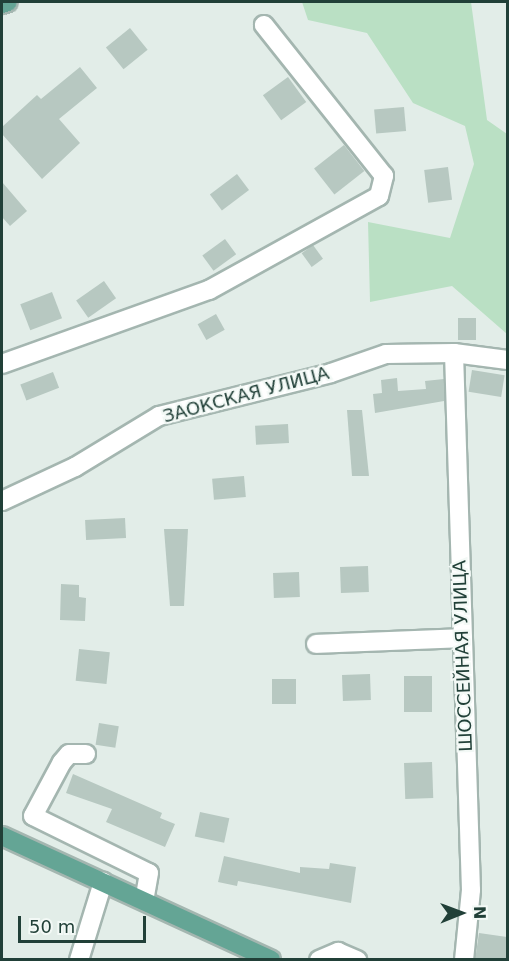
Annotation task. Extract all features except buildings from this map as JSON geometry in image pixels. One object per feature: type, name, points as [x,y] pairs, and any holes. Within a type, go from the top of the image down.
[{"type":"main road","points":[[2,4],[8,2]]},
{"type":"main road","points":[[2,836],[259,957]]},
{"type":"street","points":[[2,363],[208,290],[379,196],[384,176],[264,25]]},
{"type":"street","name":"ЗАОКСКАЯ УЛИЦА","points":[[2,501],[75,467],[159,416],[331,373],[386,354],[454,353],[507,360]]},
{"type":"street","name":"ШОССЕЙНАЯ УЛИЦА","points":[[454,353],[471,890],[464,960]]},
{"type":"street","points":[[316,644],[463,638]]},
{"type":"street","points":[[86,754],[69,754],[62,762],[33,816],[150,873],[144,901]]},
{"type":"street","points":[[80,960],[103,882]]},
{"type":"street","points":[[319,960],[338,952],[357,960]]},
{"type":"green space","points":[[302,2],[471,2],[487,120],[507,134],[507,334],[452,286],[370,302],[368,222],[450,238],[474,164],[465,126],[413,103],[367,33],[308,20]]}]
